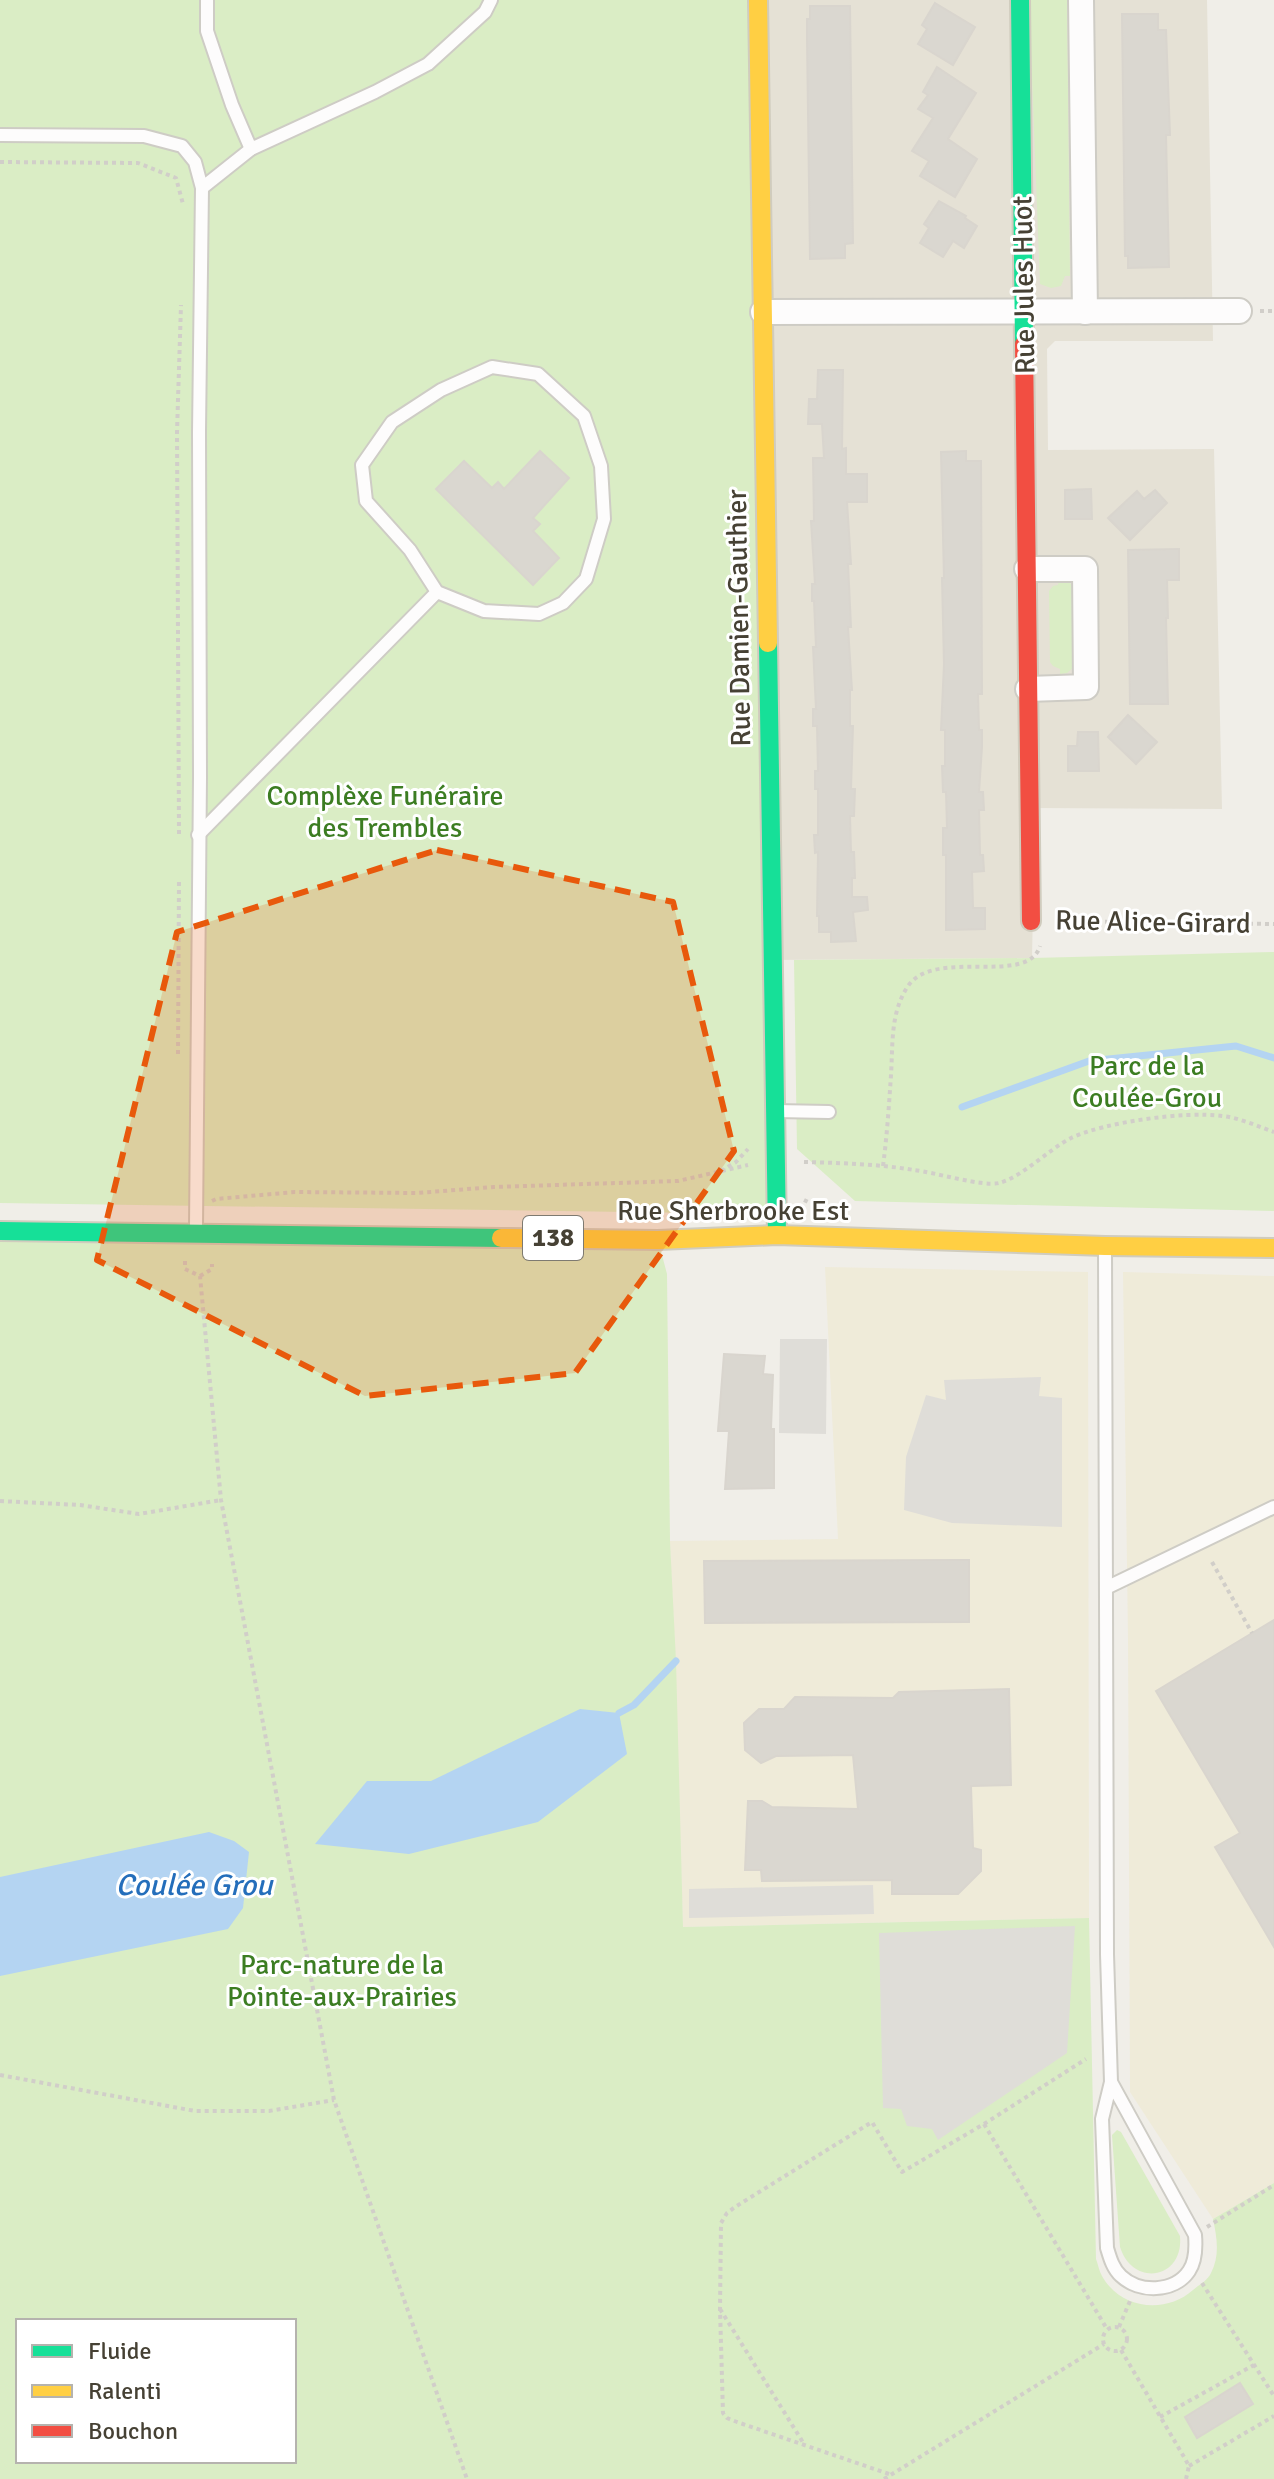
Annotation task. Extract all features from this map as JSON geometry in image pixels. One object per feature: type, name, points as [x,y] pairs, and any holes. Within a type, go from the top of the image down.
[{"type":"street","name":"Rue Damien-Gauthier","points":[[758,0],[777,1235]]},
{"type":"street","name":"Rue Jules Huot","points":[[1020,0],[1031,921]]},
{"type":"street","points":[[1081,0],[1085,312]]},
{"type":"street","points":[[763,312],[1239,311]]},
{"type":"street","points":[[1027,569],[1085,569],[1086,687],[1028,689]]},
{"type":"street","name":"Rue Sherbrooke Est","points":[[0,1231],[658,1240],[777,1235],[1105,1246],[1274,1248]]},
{"type":"lane","points":[[207,0],[207,31],[232,105],[251,149]]},
{"type":"lane","points":[[202,188],[251,149],[428,64],[485,12],[491,0]]},
{"type":"lane","points":[[0,135],[144,136],[182,146],[195,162],[202,188],[196,1234]]},
{"type":"lane","points":[[492,367],[538,374],[584,416],[601,466],[604,519],[586,579],[563,603],[539,614],[484,611],[437,592],[410,550],[366,501],[362,465],[392,422],[441,390],[492,367]]},
{"type":"lane","points":[[198,835],[437,592]]},
{"type":"lane","points":[[775,1111],[829,1112]]},
{"type":"lane","points":[[1105,1246],[1107,1954],[1111,2082],[1102,2119],[1107,2248],[1121,2276],[1134,2285],[1148,2289],[1164,2288],[1179,2281],[1188,2272],[1194,2261],[1195,2235],[1111,2082]]},
{"type":"lane","points":[[1108,1587],[1274,1507]]},
{"type":"path","points":[[0,162],[138,163],[176,178],[184,209]]},
{"type":"path","points":[[179,834],[177,432],[181,305]]},
{"type":"path","points":[[178,1053],[179,880]]},
{"type":"path","name":"Rue Alice-Girard","points":[[1031,921],[1274,924]]},
{"type":"path","points":[[883,1166],[892,1032],[899,1004],[910,983],[927,972],[941,968],[1028,962],[1038,954],[1042,940]]},
{"type":"path","points":[[795,1162],[883,1166],[997,1184],[1074,1137],[1151,1119],[1222,1116],[1274,1132]]},
{"type":"path","points":[[719,1172],[757,1143]]},
{"type":"path","points":[[216,1199],[295,1192],[417,1193],[494,1187],[678,1181],[752,1164]]},
{"type":"path","points":[[185,1269],[200,1276]]},
{"type":"path","points":[[200,1276],[212,1269]]},
{"type":"path","points":[[200,1276],[221,1500],[334,2100],[467,2479]]},
{"type":"path","points":[[0,1501],[80,1505],[139,1514],[221,1500]]},
{"type":"path","points":[[1212,1562],[1252,1633]]},
{"type":"path","points":[[889,2474],[737,2422],[723,2413],[721,2223],[735,2207],[872,2122],[902,2172],[1086,2059]]},
{"type":"path","points":[[0,2075],[195,2111],[269,2111],[334,2100]]},
{"type":"path","points":[[984,2124],[1107,2329]]},
{"type":"path","points":[[1195,2235],[1274,2185]]},
{"type":"path","points":[[1202,2283],[1274,2396]]},
{"type":"path","points":[[1119,2327],[1130,2301]]},
{"type":"path","points":[[720,2309],[806,2446]]},
{"type":"path","points":[[1119,2327],[1127,2336],[1126,2344],[1121,2350],[1113,2351],[1104,2344],[1102,2336],[1107,2329],[1119,2327]]},
{"type":"path","points":[[884,2479],[1104,2344]]},
{"type":"path","points":[[1121,2350],[1189,2466],[1186,2479]]},
{"type":"path","points":[[1160,2417],[1254,2365]]},
{"type":"path","points":[[1189,2466],[1274,2416]]},
{"type":"highlighted area","points":[[437,850],[673,902],[734,1151],[575,1373],[365,1396],[97,1260],[177,932]]},
{"type":"shaded area","points":[[758,0],[1207,0],[1213,341],[1055,341],[1047,349],[1048,450],[1214,449],[1222,809],[1035,808],[1032,958],[772,960]]},
{"type":"shaded area","points":[[825,1267],[1088,1272],[1089,1918],[683,1927],[670,1541],[838,1539]]},
{"type":"shaded area","points":[[1123,1272],[1274,1276],[1274,2183],[1213,2219],[1130,2092]]},
{"type":"shaded area","points":[[780,1339],[827,1339],[826,1434],[779,1433]]},
{"type":"shaded area","points":[[1041,1377],[1039,1396],[1062,1398],[1062,1527],[952,1523],[904,1510],[906,1457],[926,1395],[946,1400],[944,1380]]},
{"type":"shaded area","points":[[873,1885],[874,1914],[689,1918],[689,1889]]},
{"type":"shaded area","points":[[1075,1926],[1067,2053],[938,2140],[932,2129],[907,2126],[901,2109],[883,2108],[879,1933]]},
{"type":"green space","name":"Complèxe Funéraire des Trembles","points":[[0,0],[754,0],[771,1214],[0,1203]]},
{"type":"green space","points":[[1029,0],[1067,0],[1070,276],[1065,276],[1061,286],[1051,288],[1040,284]]},
{"type":"green space","points":[[1059,579],[1070,583],[1076,592],[1075,666],[1067,673],[1060,674],[1060,669],[1050,662],[1049,591],[1058,585]]},
{"type":"green space","name":"Parc de la Coulée-Grou","points":[[1274,952],[1274,1211],[855,1201],[797,1149],[794,960]]},
{"type":"green space","name":"Parc-nature de la Pointe-aux-Prairies","points":[[0,1231],[658,1240],[667,1274],[670,1541],[683,1927],[1089,1918],[1096,2259],[1099,2270],[1110,2287],[1132,2302],[1157,2305],[1182,2298],[1210,2276],[1214,2266],[1217,2246],[1213,2219],[1274,2183],[1274,2479],[0,2479]]},
{"type":"green space","points":[[1117,2130],[1121,2132],[1180,2236],[1174,2262],[1156,2273],[1135,2269],[1120,2247],[1112,2135]]},
{"type":"water","name":"Coulée Grou","points":[[580,1709],[619,1713],[627,1754],[538,1822],[409,1854],[315,1844],[367,1781],[431,1781]]},
{"type":"water","name":"Coulée Grou","points":[[209,1832],[234,1841],[249,1852],[243,1908],[228,1929],[0,1976],[0,1877]]},
{"type":"building","points":[[935,3],[975,27],[953,65],[918,44],[927,29],[922,25]]},
{"type":"building","points":[[810,6],[850,6],[853,243],[845,244],[845,258],[810,259],[807,19],[810,19]]},
{"type":"building","points":[[1122,14],[1158,14],[1158,30],[1166,30],[1170,135],[1166,135],[1169,267],[1128,268],[1128,256],[1125,256]]},
{"type":"building","points":[[937,67],[976,93],[948,139],[977,159],[955,197],[920,176],[929,161],[912,151],[933,118],[918,109],[928,95],[923,92]]},
{"type":"building","points":[[939,201],[977,226],[964,248],[953,241],[943,257],[920,243],[929,228],[924,224]]},
{"type":"building","points":[[818,370],[843,370],[842,449],[846,448],[846,474],[867,474],[867,502],[847,502],[851,564],[848,564],[851,627],[848,627],[852,690],[850,726],[853,726],[851,789],[855,789],[854,816],[850,816],[855,878],[852,878],[852,897],[867,897],[868,910],[853,912],[856,941],[831,942],[831,932],[819,932],[817,916],[818,852],[815,853],[814,835],[818,835],[815,771],[818,771],[817,726],[813,726],[813,709],[816,709],[813,647],[816,647],[811,521],[814,521],[813,458],[824,458],[822,424],[808,424],[809,399],[817,399]]},
{"type":"building","points":[[540,451],[569,478],[533,518],[540,524],[533,531],[559,558],[533,585],[436,489],[464,461],[492,488],[498,482],[504,489]]},
{"type":"building","points":[[966,451],[966,461],[981,461],[982,694],[978,694],[979,730],[982,730],[979,792],[983,792],[984,810],[979,810],[980,855],[983,855],[984,871],[972,872],[973,908],[985,908],[985,929],[946,930],[943,828],[947,828],[942,766],[945,766],[945,730],[941,730],[944,578],[941,452]]},
{"type":"building","points":[[1091,489],[1092,519],[1065,519],[1065,490]]},
{"type":"building","points":[[1155,490],[1167,503],[1130,540],[1108,518],[1137,491],[1144,499]]},
{"type":"building","points":[[1179,549],[1179,580],[1167,580],[1168,704],[1130,704],[1128,550]]},
{"type":"building","points":[[1128,715],[1157,742],[1136,764],[1108,737]]},
{"type":"building","points":[[1078,732],[1098,732],[1099,771],[1068,771],[1068,746],[1077,746]]},
{"type":"building","points":[[724,1354],[765,1356],[763,1374],[773,1375],[771,1429],[774,1429],[774,1488],[725,1489],[729,1431],[718,1431]]},
{"type":"building","points":[[969,1560],[969,1622],[705,1623],[704,1561]]},
{"type":"building","points":[[1274,1620],[1274,1947],[1215,1847],[1240,1833],[1156,1691]]},
{"type":"building","points":[[1009,1689],[1011,1785],[971,1786],[973,1848],[981,1850],[981,1871],[958,1894],[892,1894],[892,1880],[762,1881],[761,1870],[745,1870],[748,1801],[762,1801],[772,1807],[858,1809],[853,1755],[776,1756],[761,1763],[745,1750],[744,1723],[759,1709],[784,1709],[795,1697],[893,1698],[899,1692]]},
{"type":"building","points":[[1240,2383],[1253,2404],[1197,2438],[1185,2417]]},
{"type":"waterway","name":"Coulée Grou","points":[[962,1107],[1089,1061],[1236,1046],[1274,1058]]},
{"type":"waterway","name":"Coulée Grou","points":[[619,1713],[634,1705],[676,1661]]},
{"type":"traffic: fast","points":[[1020,0],[1024,344]]},
{"type":"traffic: fast","points":[[768,643],[777,1235]]},
{"type":"traffic: fast","points":[[0,1231],[501,1238]]},
{"type":"traffic: slow","points":[[758,0],[768,643]]},
{"type":"traffic: slow","points":[[501,1238],[658,1240],[777,1235],[1105,1246],[1274,1248]]},
{"type":"traffic: jam","points":[[1024,344],[1031,921]]}]
